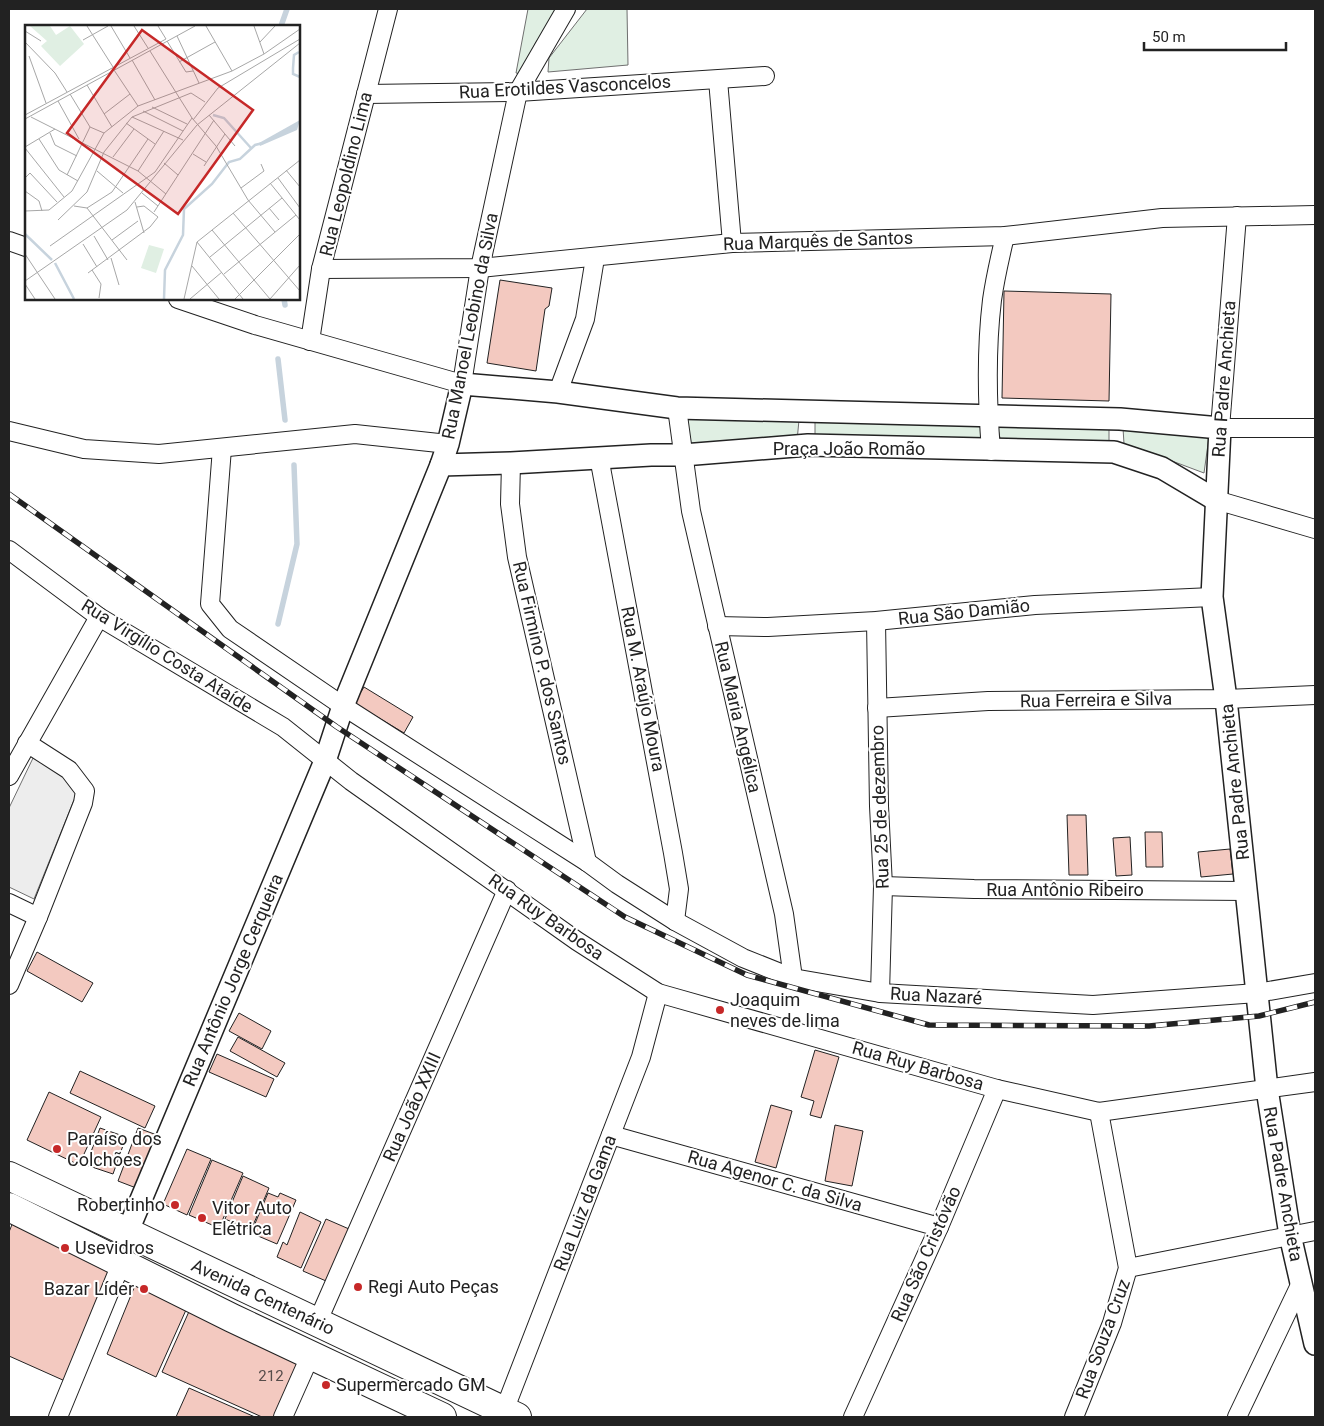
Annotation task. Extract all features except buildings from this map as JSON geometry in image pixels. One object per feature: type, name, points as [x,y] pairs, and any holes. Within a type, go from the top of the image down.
[{"type":"main road","name":"Avenida Centenário","points":[[9,1176],[511,1414]]},
{"type":"main road","name":"Avenida Centenário","points":[[9,1207],[232,1318],[442,1417]]},
{"type":"main road","points":[[232,1318],[245,1288]]},
{"type":"street","name":"Rua Leopoldino Lima","points":[[310,340],[321,270],[388,9]]},
{"type":"street","name":"Rua Manoel Leobino da Silva","points":[[337,727],[448,444],[462,384],[480,268],[518,92],[566,9]]},
{"type":"street","name":"Rua Erotildes Vasconcelos","points":[[366,94],[518,92],[765,76]]},
{"type":"street","points":[[718,80],[732,242]]},
{"type":"street","name":"Rua Marquês de Santos","points":[[321,270],[480,268],[595,258],[732,242],[1004,236],[1162,218],[1315,215]]},
{"type":"street","name":"Rua Padre Anchieta","points":[[1237,216],[1220,428],[1212,597],[1226,699],[1267,1088],[1290,1235],[1315,1344]]},
{"type":"street","points":[[991,451],[988,416],[989,344],[992,299],[1004,236]]},
{"type":"street","points":[[9,241],[25,247]]},
{"type":"street","points":[[558,392],[585,319],[595,258]]},
{"type":"street","points":[[181,300],[255,325],[462,384]]},
{"type":"street","name":"Praça João Romão","points":[[462,384],[558,392],[677,408],[1120,419],[1220,428]]},
{"type":"street","name":"Rua Maria Angélica","points":[[677,408],[691,511],[784,914],[793,978]]},
{"type":"street","points":[[808,445],[811,412]]},
{"type":"street","points":[[1114,452],[1120,419]]},
{"type":"street","points":[[1220,428],[1315,428]]},
{"type":"street","points":[[9,431],[84,449],[159,454],[354,434],[448,444]]},
{"type":"street","name":"Praça João Romão","points":[[441,465],[511,463],[651,454],[683,455],[808,445],[991,451],[1114,452],[1162,468],[1216,500]]},
{"type":"street","name":"Rua Nazaré","points":[[222,448],[210,584],[210,604],[230,629],[344,706],[587,862],[617,884],[675,921],[743,958],[793,978],[880,993],[1093,1004],[1256,993],[1315,983]]},
{"type":"street","name":"Rua M. Araújo Moura","points":[[599,457],[673,852],[679,889],[675,921]]},
{"type":"street","name":"Rua Firmino P. dos Santos","points":[[511,463],[510,504],[518,557],[587,862]]},
{"type":"street","points":[[1216,500],[1315,529]]},
{"type":"street","name":"Rua Virgílio Costa Ataíde","points":[[9,550],[100,617],[283,727],[325,761]]},
{"type":"street","name":"Rua São Damião","points":[[717,626],[768,627],[876,621],[1035,605],[1212,597]]},
{"type":"street","points":[[9,776],[100,617]]},
{"type":"street","name":"Rua 25 de dezembro","points":[[876,621],[883,886],[880,993]]},
{"type":"street","name":"Rua Ferreira e Silva","points":[[877,708],[988,701],[1226,699],[1315,694]]},
{"type":"street","name":"Rua Antônio Jorge Cerqueira","points":[[127,1233],[325,761],[337,727]]},
{"type":"street","points":[[9,986],[83,803],[85,791],[69,770],[27,743]]},
{"type":"street","name":"Rua Ruy Barbosa","points":[[325,761],[577,941],[658,993],[997,1089],[1099,1112],[1315,1082]]},
{"type":"street","name":"Rua Antônio Ribeiro","points":[[883,886],[974,889],[1247,891]]},
{"type":"street","name":"Rua João XXIII","points":[[317,1323],[507,890]]},
{"type":"street","points":[[9,903],[38,917]]},
{"type":"street","name":"Rua Luiz da Gama","points":[[511,1414],[611,1135],[641,1057],[658,993]]},
{"type":"street","name":"Rua São Cristóvão","points":[[853,1417],[939,1227],[997,1089]]},
{"type":"street","name":"Rua Souza Cruz","points":[[1074,1417],[1112,1323],[1128,1268],[1099,1112]]},
{"type":"street","name":"Rua Agenor C. da Silva","points":[[611,1135],[939,1227]]},
{"type":"street","points":[[1128,1268],[1315,1230]]},
{"type":"street","points":[[58,1417],[121,1264]]},
{"type":"street","points":[[1238,1417],[1301,1283]]},
{"type":"street","points":[[283,1417],[311,1354]]},
{"type":"green space","points":[[528,9],[562,9],[536,42],[521,74],[516,73]]},
{"type":"green space","points":[[587,9],[627,9],[628,65],[548,72],[549,58]]},
{"type":"green space","points":[[687,413],[799,420],[797,441],[686,446]]},
{"type":"green space","points":[[815,418],[980,422],[981,441],[815,439]]},
{"type":"green space","points":[[997,425],[1109,427],[1109,442],[1001,442]]},
{"type":"green space","points":[[1123,428],[1209,437],[1204,473],[1124,444]]},
{"type":"shaded area","points":[[34,756],[68,776],[76,795],[34,899],[9,887],[9,808]]},
{"type":"waterway","points":[[281,25],[287,9]]},
{"type":"waterway","points":[[284,300],[285,305]]},
{"type":"waterway","points":[[278,359],[285,420]]},
{"type":"waterway","points":[[278,624],[297,544],[294,465]]},
{"type":"railway","points":[[9,494],[337,727],[625,917],[747,975],[929,1025],[1149,1026],[1259,1016],[1315,1002]]},
{"type":"place","name":"Joaquim neves de lima","points":[[720,1010]]},
{"type":"place","name":"Paraíso dos Colchões","points":[[57,1149]]},
{"type":"place","name":"Robertinho","points":[[175,1205]]},
{"type":"place","name":"Vitor Auto Elétrica","points":[[202,1218]]},
{"type":"place","name":"Usevidros","points":[[65,1248]]},
{"type":"place","name":"Regi Auto Peças","points":[[358,1287]]},
{"type":"place","name":"Bazar Líder","points":[[144,1289]]},
{"type":"place","name":"Supermercado GM","points":[[326,1385]]}]
